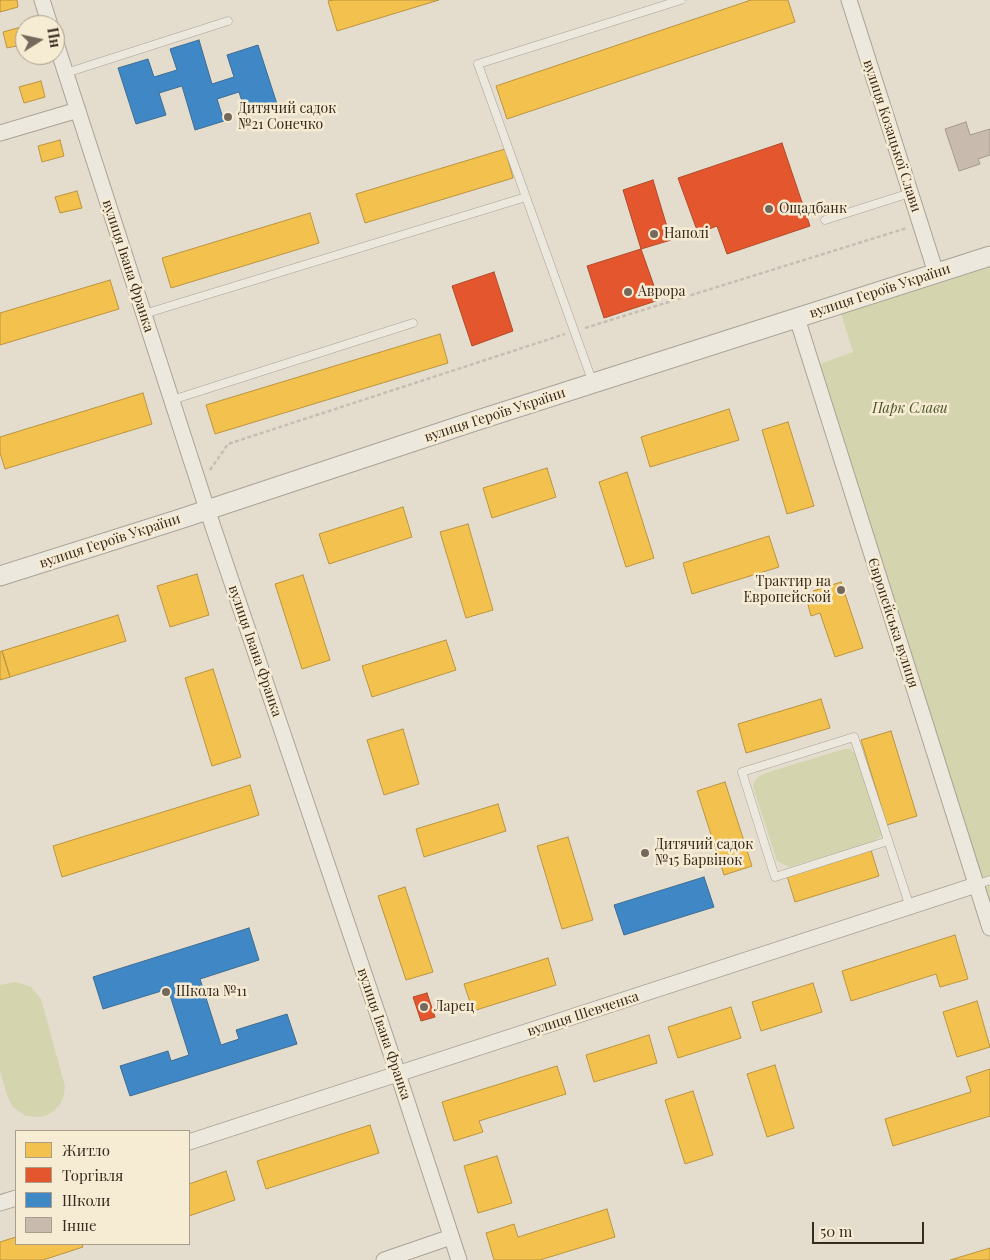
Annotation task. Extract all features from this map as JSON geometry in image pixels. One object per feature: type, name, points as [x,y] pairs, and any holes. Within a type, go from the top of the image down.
[{"type":"street","points":[[42,0],[47,15]]},
{"type":"street","name":"вулиця Козацької Слави","points":[[849,0],[936,273]]},
{"type":"street","name":"вулиця Івана Франка","points":[[63,65],[200,488],[459,1260]]},
{"type":"street","points":[[0,133],[78,110]]},
{"type":"street","name":"вулиця Героїв України","points":[[0,576],[990,256]]},
{"type":"street","name":"Європейська вулиця","points":[[797,318],[983,883],[990,928]]},
{"type":"street","name":"вулиця Шевченка","points":[[190,1142],[983,883]]},
{"type":"street","points":[[0,1204],[15,1198]]},
{"type":"street","points":[[384,1260],[451,1237]]},
{"type":"lane","points":[[593,383],[478,64],[681,0]]},
{"type":"lane","points":[[66,73],[228,21]]},
{"type":"lane","points":[[826,220],[910,193]]},
{"type":"lane","points":[[144,314],[526,197]]},
{"type":"lane","points":[[172,400],[413,323]]},
{"type":"lane","points":[[888,841],[775,877],[742,772],[854,737],[910,907]]},
{"type":"path","points":[[583,329],[920,224]]},
{"type":"path","points":[[200,488],[228,444],[574,332]]},
{"type":"green space","name":"Парк Слави","points":[[990,256],[990,928],[812,367],[853,352],[838,304]]},
{"type":"green space","points":[[844,749],[850,749],[857,756],[881,830],[881,836],[873,842],[789,867],[777,861],[753,787],[754,782],[758,777],[766,773]]},
{"type":"green space","points":[[16,982],[31,987],[41,999],[65,1086],[64,1096],[59,1106],[51,1113],[42,1117],[26,1116],[13,1107],[8,1098],[0,1071],[0,985]]},
{"type":"building: Житло","points":[[0,0],[17,0],[18,7],[0,12]]},
{"type":"building: Житло","points":[[439,0],[337,31],[328,1]]},
{"type":"building: Житло","points":[[751,0],[788,0],[795,22],[507,119],[496,86]]},
{"type":"building: Житло","points":[[15,29],[15,46],[7,48],[3,32]]},
{"type":"building: Житло","points":[[41,81],[45,97],[24,103],[19,87]]},
{"type":"building: Житло","points":[[60,140],[64,156],[42,162],[38,146]]},
{"type":"building: Житло","points":[[505,149],[513,178],[365,223],[356,194]]},
{"type":"building: Житло","points":[[77,191],[82,208],[60,213],[55,197]]},
{"type":"building: Житло","points":[[310,213],[319,243],[171,288],[162,258]]},
{"type":"building: Житло","points":[[110,280],[119,309],[0,345],[0,313]]},
{"type":"building: Житло","points":[[440,334],[448,363],[215,434],[206,405]]},
{"type":"building: Житло","points":[[143,393],[152,424],[5,469],[0,453],[0,437]]},
{"type":"building: Житло","points":[[729,409],[739,440],[650,467],[641,437]]},
{"type":"building: Житло","points":[[788,422],[814,506],[787,514],[762,430]]},
{"type":"building: Житло","points":[[547,468],[556,497],[492,518],[483,488]]},
{"type":"building: Житло","points":[[627,472],[654,558],[626,567],[599,482]]},
{"type":"building: Житло","points":[[403,507],[412,537],[329,564],[319,534]]},
{"type":"building: Житло","points":[[468,524],[493,610],[466,618],[440,532]]},
{"type":"building: Житло","points":[[769,536],[779,567],[692,594],[683,563]]},
{"type":"building: Житло","points":[[197,574],[209,615],[170,627],[157,586]]},
{"type":"building: Житло","points":[[303,575],[330,660],[302,669],[275,584]]},
{"type":"building: Житло","points":[[841,582],[863,648],[835,657],[820,613],[811,616],[807,601],[815,598],[813,591]]},
{"type":"building: Житло","points":[[118,615],[126,641],[10,677],[2,651]]},
{"type":"building: Житло","points":[[446,640],[456,670],[372,697],[362,666]]},
{"type":"building: Житло","points":[[2,651],[10,677],[0,680],[0,652]]},
{"type":"building: Житло","points":[[213,669],[241,757],[212,766],[185,678]]},
{"type":"building: Житло","points":[[821,699],[830,728],[746,753],[738,724]]},
{"type":"building: Житло","points":[[403,729],[419,784],[384,795],[367,740]]},
{"type":"building: Житло","points":[[891,731],[917,816],[887,825],[861,740]]},
{"type":"building: Житло","points":[[725,782],[752,866],[724,875],[697,791]]},
{"type":"building: Житло","points":[[250,785],[259,815],[62,877],[53,846]]},
{"type":"building: Житло","points":[[498,804],[506,831],[424,857],[416,829]]},
{"type":"building: Житло","points":[[568,837],[593,920],[562,929],[537,846]]},
{"type":"building: Житло","points":[[871,850],[879,876],[795,902],[787,876]]},
{"type":"building: Житло","points":[[405,887],[433,972],[406,980],[378,896]]},
{"type":"building: Житло","points":[[955,935],[968,979],[940,987],[936,974],[851,1001],[842,971]]},
{"type":"building: Житло","points":[[548,958],[556,985],[473,1011],[464,984]]},
{"type":"building: Житло","points":[[813,983],[822,1012],[761,1031],[752,1002]]},
{"type":"building: Житло","points":[[977,1001],[990,1047],[957,1057],[943,1012]]},
{"type":"building: Житло","points":[[731,1007],[741,1038],[678,1058],[668,1027]]},
{"type":"building: Житло","points":[[649,1035],[657,1063],[594,1082],[586,1055]]},
{"type":"building: Житло","points":[[775,1065],[794,1128],[767,1137],[747,1074]]},
{"type":"building: Житло","points":[[557,1066],[566,1094],[479,1121],[483,1132],[454,1141],[442,1102]]},
{"type":"building: Житло","points":[[990,1069],[990,1116],[893,1146],[885,1119],[971,1092],[966,1077]]},
{"type":"building: Житло","points":[[693,1091],[713,1155],[685,1164],[665,1100]]},
{"type":"building: Житло","points":[[370,1125],[379,1153],[266,1189],[257,1161]]},
{"type":"building: Житло","points":[[497,1156],[512,1203],[478,1213],[464,1166]]},
{"type":"building: Житло","points":[[226,1171],[235,1200],[190,1216],[190,1184]]},
{"type":"building: Житло","points":[[607,1209],[615,1237],[540,1260],[494,1260],[486,1233],[514,1224],[518,1237]]},
{"type":"building: Житло","points":[[15,1237],[15,1245],[82,1245],[83,1247],[43,1260],[0,1260],[0,1242]]},
{"type":"building: Житло","points":[[990,1248],[990,1260],[950,1260]]},
{"type":"building: Торгівля","points":[[782,143],[810,226],[727,254],[717,226],[698,233],[678,178]]},
{"type":"building: Торгівля","points":[[653,180],[671,240],[641,249],[623,190]]},
{"type":"building: Торгівля","points":[[641,249],[659,300],[604,318],[587,266]]},
{"type":"building: Торгівля","points":[[494,272],[513,331],[472,346],[452,286]]},
{"type":"building: Торгівля","name":"Ларец","points":[[427,993],[435,1017],[421,1021],[413,997]]},
{"type":"building: Школи","points":[[199,40],[212,84],[234,77],[227,55],[258,45],[277,104],[246,114],[239,92],[217,99],[224,121],[195,130],[182,86],[159,93],[166,115],[136,124],[118,68],[148,59],[154,77],[177,70],[170,49]]},
{"type":"building: Школи","points":[[704,877],[714,907],[624,935],[614,905]]},
{"type":"building: Школи","points":[[249,928],[259,960],[200,979],[221,1045],[239,1039],[236,1030],[287,1014],[297,1044],[130,1096],[120,1066],[168,1051],[171,1061],[189,1055],[168,989],[103,1009],[93,977]]},
{"type":"building: Інше","points":[[966,122],[970,135],[990,129],[990,155],[978,159],[980,164],[959,171],[945,129]]},
{"type":"place","name":"Дитячий садок №21 Сонечко","points":[[228,117]]},
{"type":"place","name":"Ощадбанк","points":[[769,209]]},
{"type":"place","name":"Наполі","points":[[654,234]]},
{"type":"place","name":"Аврора","points":[[628,292]]},
{"type":"place","name":"Трактир на Европейской","points":[[841,590]]},
{"type":"place","name":"Дитячий садок №15 Барвінок","points":[[645,853]]},
{"type":"place","name":"Школа №11","points":[[166,992]]},
{"type":"place","name":"Ларец","points":[[424,1007]]}]
